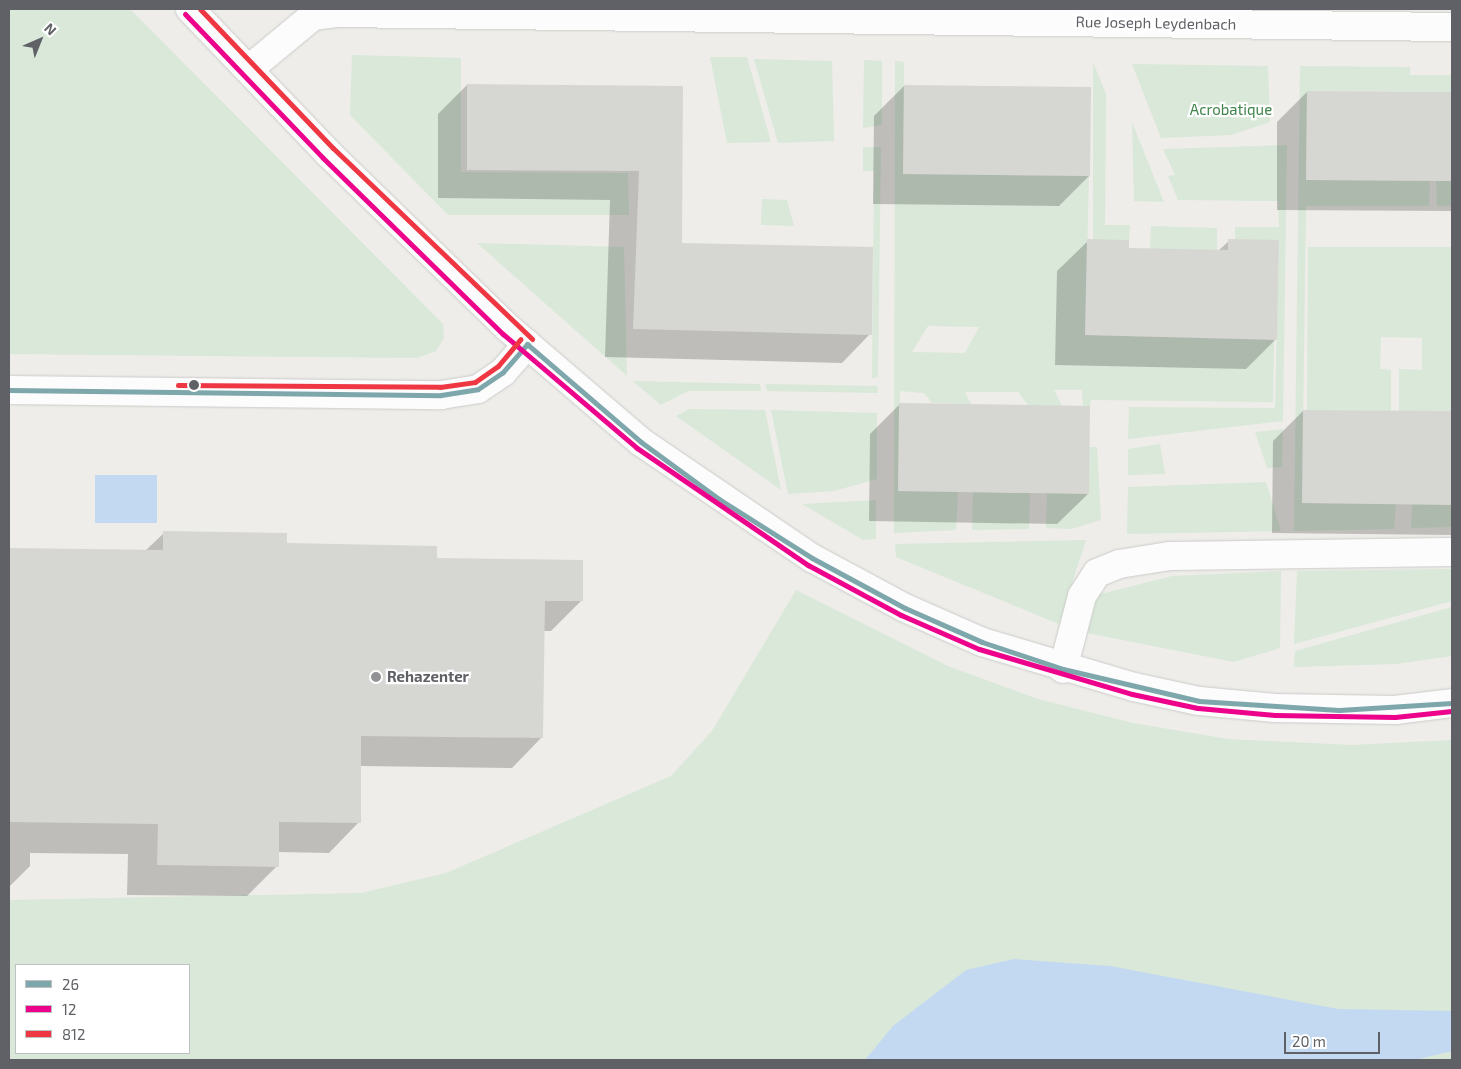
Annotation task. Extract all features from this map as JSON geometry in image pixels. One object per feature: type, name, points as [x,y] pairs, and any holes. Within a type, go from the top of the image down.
[{"type":"street","points":[[190,9],[403,228],[527,344],[641,442],[812,558],[905,608],[982,642],[1063,669],[1199,701],[1274,708],[1395,710],[1452,702]]},
{"type":"street","name":"Rue Joseph Leydenbach","points":[[249,69],[313,16],[336,13],[1319,17],[1452,27]]},
{"type":"street","points":[[9,390],[441,395],[478,389],[503,372],[527,344]]},
{"type":"street","points":[[1063,669],[1082,596],[1097,573],[1119,564],[1170,556],[1452,552]]},
{"type":"green space","points":[[9,9],[130,9],[443,324],[444,338],[436,351],[417,358],[9,354]]},
{"type":"green space","points":[[352,55],[461,58],[461,172],[628,173],[629,215],[448,215],[350,115]]},
{"type":"green space","points":[[710,57],[747,57],[771,142],[727,143]]},
{"type":"green space","points":[[754,59],[832,61],[834,141],[778,143]]},
{"type":"green space","points":[[864,60],[882,61],[882,125],[863,128]]},
{"type":"green space","points":[[895,61],[904,62],[903,174],[1089,176],[1085,335],[1274,340],[1273,402],[1091,400],[1090,406],[1083,406],[1082,390],[1054,390],[1062,406],[1028,405],[1018,392],[965,392],[971,404],[932,403],[924,393],[900,391],[898,491],[958,492],[956,530],[894,533]],"holes":[[[928,326],[979,327],[965,353],[912,352]]]},
{"type":"green space","points":[[1093,62],[1106,94],[1105,225],[1130,225],[1129,240],[1093,240]]},
{"type":"green space","name":"Acrobatique","points":[[1132,64],[1268,66],[1270,122],[1231,135],[1161,138]]},
{"type":"green space","points":[[1300,66],[1410,67],[1410,75],[1452,75],[1452,92],[1307,91],[1306,180],[1430,181],[1429,206],[1306,206],[1302,503],[1396,504],[1394,529],[1294,531]]},
{"type":"green space","points":[[1132,122],[1164,202],[1134,201]]},
{"type":"green space","points":[[1287,145],[1283,421],[1128,439],[1129,407],[1275,408],[1279,241],[1235,239],[1235,227],[1279,227],[1278,201],[1178,200],[1168,176],[1175,175],[1163,149]]},
{"type":"green space","points":[[863,147],[881,147],[878,377],[872,378],[874,171],[863,171]]},
{"type":"green space","points":[[1436,181],[1452,181],[1452,206],[1437,206]]},
{"type":"green space","points":[[762,199],[787,200],[794,226],[761,225]]},
{"type":"green space","points":[[1151,226],[1217,228],[1217,250],[1150,249]]},
{"type":"green space","points":[[477,243],[624,247],[627,376]]},
{"type":"green space","points":[[1308,247],[1452,247],[1452,411],[1399,411],[1399,369],[1422,370],[1422,338],[1381,337],[1380,369],[1391,370],[1391,411],[1307,410]]},
{"type":"green space","points":[[633,381],[760,384],[761,391],[688,391],[661,405]]},
{"type":"green space","points":[[766,384],[877,386],[878,393],[767,391]]},
{"type":"green space","points":[[689,409],[765,410],[781,490],[676,416]]},
{"type":"green space","points":[[771,410],[877,413],[877,479],[834,491],[788,494]]},
{"type":"green space","points":[[1283,429],[1282,467],[1267,468],[1255,432]]},
{"type":"green space","points":[[1160,444],[1165,474],[1128,475],[1128,449]]},
{"type":"green space","points":[[1089,447],[1097,447],[1101,520],[1071,529],[1046,528],[1047,493]]},
{"type":"green space","points":[[1266,482],[1281,531],[1127,534],[1128,487]]},
{"type":"green space","points":[[1452,484],[1452,527],[1411,528],[1412,505]]},
{"type":"green space","points":[[973,492],[1030,493],[1029,529],[972,530]]},
{"type":"green space","points":[[876,500],[876,539],[863,540],[802,504]]},
{"type":"green space","points":[[1086,540],[1059,624],[896,557],[895,544]]},
{"type":"green space","points":[[1452,569],[1452,601],[1294,644],[1297,571]]},
{"type":"green space","points":[[1281,571],[1280,648],[1234,662],[1087,633],[1097,595],[1172,576]]},
{"type":"green space","points":[[796,590],[948,666],[1038,699],[1133,723],[1228,739],[1352,745],[1452,740],[1452,1060],[9,1060],[9,900],[361,893],[446,873],[671,776],[712,731]]},
{"type":"green space","points":[[1452,607],[1452,656],[1396,664],[1294,667],[1295,651]]},
{"type":"water","points":[[95,475],[157,475],[157,523],[95,523]]},
{"type":"water","points":[[1014,959],[1110,966],[1338,1009],[1452,1011],[1452,1051],[1415,1060],[865,1060],[893,1026],[966,970]]},
{"type":"building","points":[[467,84],[683,86],[682,243],[873,247],[872,335],[633,329],[639,171],[467,170]]},
{"type":"building","points":[[904,85],[1091,87],[1090,176],[903,174]]},
{"type":"building","points":[[1307,91],[1452,92],[1452,181],[1306,180]]},
{"type":"building","points":[[1087,239],[1129,240],[1129,248],[1228,250],[1228,239],[1279,240],[1277,340],[1085,335]]},
{"type":"building","points":[[899,403],[1090,406],[1089,494],[898,491]]},
{"type":"building","points":[[1303,410],[1452,411],[1452,505],[1302,503]]},
{"type":"building","name":"Rehazenter","points":[[163,531],[287,533],[287,543],[437,546],[437,558],[583,560],[583,601],[545,601],[543,738],[361,736],[361,823],[279,822],[279,867],[157,865],[158,824],[9,822],[9,548],[163,550]]},
{"type":"transit line","name":"812","points":[[200,9],[333,148],[532,339]]},
{"type":"transit line","name":"12","points":[[185,14],[323,158],[503,334],[637,448],[808,565],[901,615],[979,649],[1132,694],[1198,708],[1275,715],[1395,717],[1452,711]]},
{"type":"transit line","name":"812","points":[[178,385],[440,387],[475,382],[498,366],[521,339]]},
{"type":"transit line","name":"26","points":[[527,344],[641,442],[719,499],[812,558],[905,608],[982,642],[1063,669],[1199,701],[1339,710],[1452,703]]},
{"type":"transit line","name":"26","points":[[9,390],[441,395],[478,389],[503,372],[527,344]]},
{"type":"place","name":"Rehazenter","points":[[376,677]]}]
